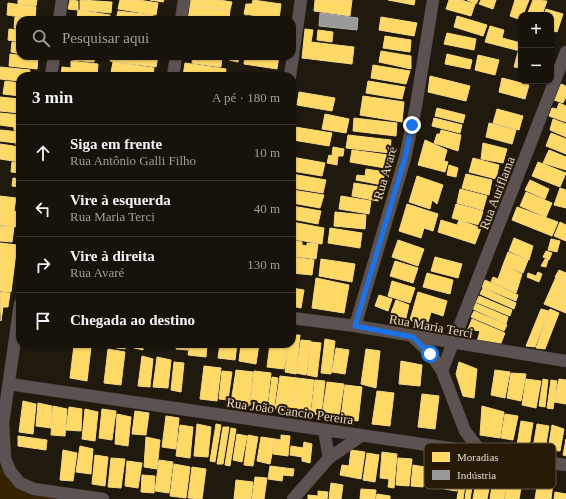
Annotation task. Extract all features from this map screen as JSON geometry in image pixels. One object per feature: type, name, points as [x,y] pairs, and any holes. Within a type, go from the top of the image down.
[{"type":"street","points":[[60,16],[62,0]]},
{"type":"street","points":[[182,16],[184,0]]},
{"type":"street","points":[[296,35],[301,0]]},
{"type":"street","name":"Rua Avaré","points":[[355,326],[405,158],[416,106],[433,0]]},
{"type":"street","name":"Rua Auriflama","points":[[442,370],[445,359],[454,344],[566,52]]},
{"type":"street","points":[[52,72],[53,60]]},
{"type":"street","points":[[174,72],[175,60]]},
{"type":"street","points":[[291,72],[292,60]]},
{"type":"street","name":"Rua Maria Terci","points":[[296,319],[355,326],[454,344],[566,361]]},
{"type":"street","points":[[16,333],[2,422],[5,458],[10,471],[20,483],[34,489],[103,499]]},
{"type":"street","points":[[413,337],[430,354],[442,370],[465,431],[474,443]]},
{"type":"street","name":"Rua João Cancio Pereira","points":[[9,384],[424,445]]},
{"type":"street","points":[[324,430],[329,458]]},
{"type":"street","points":[[459,443],[465,431]]},
{"type":"street","points":[[293,499],[329,458],[361,436]]},
{"type":"street","name":"Rua João Cancio Pereira","points":[[556,464],[566,465]]},
{"type":"shaded area","points":[[0,466],[17,488],[59,499],[0,499]]},
{"type":"building: Moradias","points":[[18,0],[37,0],[36,6],[18,4]]},
{"type":"building: Moradias","points":[[70,0],[78,1],[78,10],[68,9]]},
{"type":"building: Moradias","points":[[80,0],[112,2],[111,13],[80,10]]},
{"type":"building: Moradias","points":[[120,0],[139,0],[158,3],[156,15],[118,9]]},
{"type":"building: Moradias","points":[[150,0],[164,0],[163,2]]},
{"type":"building: Moradias","points":[[188,0],[219,0],[232,2],[230,10],[187,5]]},
{"type":"building: Moradias","points":[[253,0],[281,4],[279,16],[258,16],[244,14],[246,4],[252,4]]},
{"type":"building: Moradias","points":[[315,0],[352,0],[350,16],[314,11]]},
{"type":"building: Moradias","points":[[388,0],[415,0],[414,5]]},
{"type":"building: Moradias","points":[[449,0],[461,0],[475,4],[471,16],[446,9]]},
{"type":"building: Moradias","points":[[467,0],[478,0],[476,4]]},
{"type":"building: Moradias","points":[[481,0],[496,0],[493,9],[479,4]]},
{"type":"building: Moradias","points":[[515,0],[529,0],[524,12],[518,12],[518,19],[510,16]]},
{"type":"building: Moradias","points":[[533,0],[547,1],[543,12],[528,12]]},
{"type":"building: Moradias","points":[[8,3],[36,7],[35,16],[7,15]]},
{"type":"building: Moradias","points":[[187,5],[230,10],[229,16],[208,16],[186,13]]},
{"type":"building: Moradias","points":[[546,9],[563,14],[557,32],[554,31],[554,12],[545,12]]},
{"type":"building: Moradias","points":[[78,10],[110,15],[110,16],[77,16]]},
{"type":"building: Moradias","points":[[118,11],[153,15],[153,16],[117,16]]},
{"type":"building: Moradias","points":[[186,13],[208,16],[186,16]]},
{"type":"building: Moradias","points":[[457,16],[487,25],[483,36],[454,27]]},
{"type":"building: Moradias","points":[[15,17],[16,28],[14,28]]},
{"type":"building: Moradias","points":[[381,17],[417,23],[414,36],[379,30]]},
{"type":"building: Moradias","points":[[490,26],[504,30],[502,38],[518,42],[518,50],[485,42]]},
{"type":"building: Moradias","points":[[9,29],[16,30],[16,41],[8,40]]},
{"type":"building: Moradias","points":[[305,29],[313,30],[311,42],[354,47],[352,64],[302,58]]},
{"type":"building: Moradias","points":[[318,30],[333,32],[332,42],[317,40]]},
{"type":"building: Moradias","points":[[447,33],[476,39],[474,50],[444,44]]},
{"type":"building: Moradias","points":[[385,36],[411,40],[410,52],[383,48]]},
{"type":"building: Moradias","points":[[12,42],[16,42],[16,53],[11,52]]},
{"type":"building: Moradias","points":[[381,51],[411,56],[411,69],[379,62]]},
{"type":"building: Moradias","points":[[518,52],[518,68],[514,67]]},
{"type":"building: Moradias","points":[[10,54],[16,55],[16,60],[38,60],[37,69],[9,66]]},
{"type":"building: Moradias","points":[[447,54],[472,60],[470,69],[445,64]]},
{"type":"building: Moradias","points":[[478,55],[499,60],[495,75],[475,70]]},
{"type":"building: Moradias","points":[[72,60],[94,60],[94,62]]},
{"type":"building: Moradias","points":[[110,60],[157,60],[156,67]]},
{"type":"building: Moradias","points":[[192,60],[222,60],[221,67],[192,63]]},
{"type":"building: Moradias","points":[[244,60],[278,60],[277,69],[244,64]]},
{"type":"building: Moradias","points":[[71,61],[98,64],[97,72],[61,72],[62,67],[71,68]]},
{"type":"building: Moradias","points":[[113,62],[154,68],[154,72],[111,72]]},
{"type":"building: Moradias","points":[[185,63],[226,69],[226,72],[184,72]]},
{"type":"building: Moradias","points":[[373,65],[410,71],[406,84],[371,78]]},
{"type":"building: Moradias","points":[[0,67],[30,70],[30,72],[16,72],[16,81],[0,79]]},
{"type":"building: Moradias","points":[[430,76],[470,86],[466,101],[428,92]]},
{"type":"building: Moradias","points":[[502,78],[518,82],[518,84],[529,85],[525,99],[499,92]]},
{"type":"building: Moradias","points":[[5,81],[16,82],[16,96],[3,94]]},
{"type":"building: Moradias","points":[[368,81],[405,87],[402,99],[366,93]]},
{"type":"building: Moradias","points":[[561,84],[566,86],[566,97],[563,103],[554,100]]},
{"type":"building: Moradias","points":[[299,92],[335,98],[332,111],[297,105]]},
{"type":"building: Moradias","points":[[363,96],[404,102],[402,122],[360,115]]},
{"type":"building: Moradias","points":[[0,97],[16,99],[16,113],[0,111]]},
{"type":"building: Moradias","points":[[559,103],[566,106],[566,122],[549,116],[552,108],[557,109]]},
{"type":"building: Moradias","points":[[437,108],[465,115],[463,123],[435,116]]},
{"type":"building: Moradias","points":[[497,109],[523,116],[519,130],[493,123]]},
{"type":"building: Moradias","points":[[0,113],[16,115],[16,130],[14,130],[14,127],[0,125]]},
{"type":"building: Moradias","points":[[325,114],[349,119],[346,133],[322,129]]},
{"type":"building: Moradias","points":[[354,118],[397,123],[396,136],[353,131]]},
{"type":"building: Moradias","points":[[434,118],[462,125],[460,133],[432,126]]},
{"type":"building: Moradias","points":[[553,119],[566,124],[566,137],[550,130]]},
{"type":"building: Moradias","points":[[489,123],[516,130],[512,144],[486,137]]},
{"type":"building: Moradias","points":[[296,127],[332,133],[329,146],[296,140]]},
{"type":"building: Moradias","points":[[0,130],[16,132],[16,143],[0,141]]},
{"type":"building: Moradias","points":[[441,130],[461,135],[458,151],[434,143],[437,134],[440,134]]},
{"type":"building: Moradias","points":[[551,133],[566,139],[566,154],[546,146]]},
{"type":"building: Moradias","points":[[348,135],[391,140],[390,153],[346,148]]},
{"type":"building: Moradias","points":[[425,140],[447,150],[444,161],[448,162],[445,172],[418,165]]},
{"type":"building: Moradias","points":[[483,143],[507,149],[503,163],[481,159]]},
{"type":"building: Moradias","points":[[0,144],[16,146],[16,161],[0,159]]},
{"type":"building: Moradias","points":[[333,147],[344,149],[343,156],[338,156],[337,165],[327,163],[329,155],[332,156]]},
{"type":"building: Moradias","points":[[352,150],[388,155],[385,168],[350,162]]},
{"type":"building: Moradias","points":[[549,150],[566,157],[566,170],[543,163]]},
{"type":"building: Moradias","points":[[296,158],[325,163],[322,176],[296,172]]},
{"type":"building: Moradias","points":[[473,158],[499,165],[496,179],[469,172]]},
{"type":"building: Moradias","points":[[12,162],[16,162],[16,173],[11,172]]},
{"type":"building: Moradias","points":[[538,162],[566,173],[560,187],[532,176]]},
{"type":"building: Moradias","points":[[449,165],[458,168],[456,177],[447,175]]},
{"type":"building: Moradias","points":[[366,169],[385,172],[382,185],[356,180],[357,175],[365,176]]},
{"type":"building: Moradias","points":[[466,174],[492,180],[489,195],[462,188]]},
{"type":"building: Moradias","points":[[296,175],[326,180],[323,193],[296,189]]},
{"type":"building: Moradias","points":[[417,176],[443,185],[437,204],[432,200],[430,209],[409,202]]},
{"type":"building: Moradias","points":[[13,178],[16,178],[16,186],[12,186]]},
{"type":"building: Moradias","points":[[530,180],[549,189],[545,199],[525,190]]},
{"type":"building: Moradias","points":[[354,183],[380,187],[378,201],[352,196]]},
{"type":"building: Moradias","points":[[560,188],[566,190],[566,208],[554,205]]},
{"type":"building: Moradias","points":[[460,189],[487,196],[483,210],[457,203]]},
{"type":"building: Moradias","points":[[296,191],[324,195],[320,208],[296,204]]},
{"type":"building: Moradias","points":[[526,192],[552,203],[546,217],[520,206]]},
{"type":"building: Moradias","points":[[0,196],[16,198],[14,211],[16,211],[16,227],[0,225]]},
{"type":"building: Moradias","points":[[341,196],[371,201],[369,214],[339,209]]},
{"type":"building: Moradias","points":[[407,204],[438,214],[433,231],[424,228],[421,238],[399,231]]},
{"type":"building: Moradias","points":[[456,204],[483,211],[479,225],[452,218]]},
{"type":"building: Moradias","points":[[296,207],[321,211],[318,224],[296,220]]},
{"type":"building: Moradias","points":[[517,207],[558,222],[552,236],[512,220]]},
{"type":"building: Moradias","points":[[335,212],[366,215],[365,229],[334,226]]},
{"type":"building: Moradias","points":[[441,220],[457,225],[459,220],[481,228],[475,244],[438,232]]},
{"type":"building: Moradias","points":[[560,222],[566,225],[566,241],[554,236]]},
{"type":"building: Moradias","points":[[296,223],[324,228],[322,244],[296,240]]},
{"type":"building: Moradias","points":[[0,226],[14,227],[12,242],[0,241]]},
{"type":"building: Moradias","points":[[330,228],[362,233],[360,248],[328,243]]},
{"type":"building: Moradias","points":[[514,238],[533,246],[529,260],[509,251]]},
{"type":"building: Moradias","points":[[551,239],[560,241],[557,252],[548,250]]},
{"type":"building: Moradias","points":[[398,240],[424,249],[418,266],[392,257]]},
{"type":"building: Moradias","points":[[296,241],[302,242],[302,245],[307,246],[307,243],[318,244],[316,259],[296,256]]},
{"type":"building: Moradias","points":[[0,243],[16,245],[11,292],[0,291]]},
{"type":"building: Moradias","points":[[546,251],[552,253],[549,260],[543,257]]},
{"type":"building: Moradias","points":[[508,252],[528,260],[523,273],[503,265]]},
{"type":"building: Moradias","points":[[435,257],[462,264],[458,278],[431,271]]},
{"type":"building: Moradias","points":[[296,258],[314,260],[312,275],[296,273]]},
{"type":"building: Moradias","points":[[321,259],[355,264],[352,282],[319,276]]},
{"type":"building: Moradias","points":[[545,259],[548,260],[546,267],[541,266]]},
{"type":"building: Moradias","points":[[395,261],[418,268],[413,283],[390,276]]},
{"type":"building: Moradias","points":[[503,265],[522,274],[518,287],[498,279]]},
{"type":"building: Moradias","points":[[559,270],[566,273],[566,282],[555,277]]},
{"type":"building: Moradias","points":[[538,272],[542,274],[539,282],[527,277],[528,273],[536,276]]},
{"type":"building: Moradias","points":[[427,273],[453,280],[450,294],[423,287]]},
{"type":"building: Moradias","points":[[493,277],[518,287],[516,293],[491,282]]},
{"type":"building: Moradias","points":[[556,277],[566,282],[566,292],[552,286]]},
{"type":"building: Moradias","points":[[316,278],[349,285],[344,313],[312,308]]},
{"type":"building: Moradias","points":[[485,280],[518,295],[516,301],[482,287]]},
{"type":"building: Moradias","points":[[392,281],[415,288],[410,303],[388,296]]},
{"type":"building: Moradias","points":[[552,286],[566,292],[566,303],[548,295]]},
{"type":"building: Moradias","points":[[483,288],[516,303],[514,309],[480,294]]},
{"type":"building: Moradias","points":[[296,289],[304,290],[301,308],[296,307]]},
{"type":"building: Moradias","points":[[0,292],[10,293],[8,307],[3,307],[1,321]]},
{"type":"building: Moradias","points":[[418,292],[447,301],[443,316],[431,312],[427,326],[410,320]]},
{"type":"building: Moradias","points":[[379,295],[392,299],[388,311],[375,306]]},
{"type":"building: Moradias","points":[[548,295],[566,303],[566,313],[544,304]]},
{"type":"building: Moradias","points":[[479,296],[512,310],[510,316],[476,302]]},
{"type":"building: Moradias","points":[[396,300],[409,305],[405,322],[389,318]]},
{"type":"building: Moradias","points":[[475,303],[508,317],[506,324],[473,309]]},
{"type":"building: Moradias","points":[[541,309],[549,311],[535,347],[526,346]]},
{"type":"building: Moradias","points":[[550,309],[559,313],[545,349],[536,348]]},
{"type":"building: Moradias","points":[[474,311],[507,325],[504,331],[471,317]]},
{"type":"building: Moradias","points":[[472,319],[505,333],[499,348],[476,345],[480,331],[468,329]]},
{"type":"building: Moradias","points":[[296,335],[300,335],[296,374],[285,372],[288,348],[296,348]]},
{"type":"building: Moradias","points":[[325,339],[335,341],[331,374],[321,373]]},
{"type":"building: Moradias","points":[[301,340],[311,341],[306,375],[296,373]]},
{"type":"building: Moradias","points":[[311,342],[321,343],[317,377],[307,375]]},
{"type":"building: Moradias","points":[[74,348],[91,348],[87,381],[70,378]]},
{"type":"building: Moradias","points":[[176,348],[188,348],[188,350]]},
{"type":"building: Moradias","points":[[189,348],[207,348],[206,357],[188,355]]},
{"type":"building: Moradias","points":[[219,348],[236,348],[235,360],[218,358]]},
{"type":"building: Moradias","points":[[241,348],[258,348],[256,364],[239,361]]},
{"type":"building: Moradias","points":[[269,348],[287,348],[284,369],[267,367]]},
{"type":"building: Moradias","points":[[336,348],[349,350],[345,374],[332,372]]},
{"type":"building: Moradias","points":[[108,349],[125,352],[121,385],[104,383]]},
{"type":"building: Moradias","points":[[366,349],[380,351],[376,388],[361,384]]},
{"type":"building: Moradias","points":[[142,356],[153,359],[150,387],[138,386]]},
{"type":"building: Moradias","points":[[157,357],[171,360],[168,388],[153,387]]},
{"type":"building: Moradias","points":[[401,361],[422,365],[420,386],[399,384]]},
{"type":"building: Moradias","points":[[174,362],[184,363],[181,392],[171,390]]},
{"type":"building: Moradias","points":[[459,362],[477,369],[474,398],[463,396],[456,374]]},
{"type":"building: Moradias","points":[[204,366],[221,368],[217,401],[200,399]]},
{"type":"building: Moradias","points":[[236,370],[253,372],[249,406],[231,403]]},
{"type":"building: Moradias","points":[[495,370],[510,372],[505,398],[491,395]]},
{"type":"building: Moradias","points":[[222,371],[232,372],[228,400],[219,399]]},
{"type":"building: Moradias","points":[[254,371],[271,373],[267,407],[250,404]]},
{"type":"building: Moradias","points":[[511,373],[526,374],[521,401],[507,398]]},
{"type":"building: Moradias","points":[[280,376],[297,378],[293,412],[275,409]]},
{"type":"building: Moradias","points":[[272,377],[278,378],[274,408],[268,407]]},
{"type":"building: Moradias","points":[[297,378],[314,380],[310,413],[293,411]]},
{"type":"building: Moradias","points":[[526,379],[541,381],[536,408],[522,405]]},
{"type":"building: Moradias","points":[[543,379],[548,380],[545,407],[539,406]]},
{"type":"building: Moradias","points":[[559,379],[566,380],[566,404],[554,402]]},
{"type":"building: Moradias","points":[[315,380],[325,381],[321,415],[311,414]]},
{"type":"building: Moradias","points":[[551,380],[557,381],[553,409],[547,408]]},
{"type":"building: Moradias","points":[[327,382],[344,384],[339,417],[322,415]]},
{"type":"building: Moradias","points":[[345,385],[362,387],[358,421],[341,418]]},
{"type":"building: Moradias","points":[[377,391],[394,393],[390,426],[372,424]]},
{"type":"building: Moradias","points":[[422,394],[439,396],[435,429],[418,427]]},
{"type":"building: Moradias","points":[[23,401],[36,404],[33,434],[19,432]]},
{"type":"building: Moradias","points":[[38,403],[52,406],[51,428],[36,426]]},
{"type":"building: Moradias","points":[[53,406],[67,409],[65,436],[51,435]]},
{"type":"building: Moradias","points":[[482,406],[504,412],[500,438],[480,435]]},
{"type":"building: Moradias","points":[[69,407],[82,409],[81,431],[66,430]]},
{"type":"building: Moradias","points":[[85,409],[98,412],[95,441],[82,439]]},
{"type":"building: Moradias","points":[[102,409],[116,411],[112,440],[99,438]]},
{"type":"building: Moradias","points":[[135,411],[149,413],[146,435],[132,434]]},
{"type":"building: Moradias","points":[[117,414],[131,417],[128,446],[115,444]]},
{"type":"building: Moradias","points":[[505,414],[518,416],[513,440],[501,438]]},
{"type":"building: Moradias","points":[[166,416],[179,418],[176,449],[162,447]]},
{"type":"building: Moradias","points":[[521,421],[533,423],[530,443],[517,443]]},
{"type":"building: Moradias","points":[[197,424],[211,427],[208,457],[194,456]]},
{"type":"building: Moradias","points":[[216,424],[221,425],[215,462],[210,461]]},
{"type":"building: Moradias","points":[[537,424],[549,426],[546,443],[534,443]]},
{"type":"building: Moradias","points":[[180,425],[193,427],[190,458],[176,456]]},
{"type":"building: Moradias","points":[[552,425],[564,429],[560,451],[556,451],[556,443],[549,443]]},
{"type":"building: Moradias","points":[[223,427],[229,427],[223,464],[217,464]]},
{"type":"building: Moradias","points":[[231,428],[236,429],[230,466],[225,465]]},
{"type":"building: Moradias","points":[[237,434],[247,436],[242,462],[233,460]]},
{"type":"building: Moradias","points":[[248,435],[258,437],[253,466],[244,465]]},
{"type":"building: Moradias","points":[[281,435],[290,436],[288,456],[273,454],[275,439],[281,440]]},
{"type":"building: Moradias","points":[[18,436],[47,440],[46,450],[18,446]]},
{"type":"building: Moradias","points":[[146,437],[160,440],[157,469],[144,467]]},
{"type":"building: Moradias","points":[[261,437],[275,439],[270,464],[257,461]]},
{"type":"building: Moradias","points":[[566,439],[566,456],[563,455]]},
{"type":"building: Moradias","points":[[304,442],[312,444],[310,463],[302,461],[302,457],[290,455],[291,446],[303,448]]},
{"type":"building: Moradias","points":[[80,446],[93,449],[91,474],[76,472]]},
{"type":"building: Moradias","points":[[63,450],[77,453],[73,481],[60,480]]},
{"type":"building: Moradias","points":[[351,450],[365,452],[361,479],[340,475],[342,465],[349,466]]},
{"type":"building: Moradias","points":[[382,452],[397,454],[394,488],[388,487],[389,479],[380,478]]},
{"type":"building: Moradias","points":[[367,453],[379,455],[375,482],[363,480]]},
{"type":"building: Moradias","points":[[95,455],[108,457],[105,486],[92,484]]},
{"type":"building: Moradias","points":[[111,458],[125,459],[121,488],[108,487]]},
{"type":"building: Moradias","points":[[398,458],[412,459],[409,486],[396,485]]},
{"type":"building: Moradias","points":[[159,460],[173,462],[169,493],[155,491]]},
{"type":"building: Moradias","points":[[127,461],[142,463],[138,488],[125,486]]},
{"type":"building: Moradias","points":[[174,464],[190,467],[186,498],[170,496]]},
{"type":"building: Moradias","points":[[413,465],[424,467],[423,487],[411,486]]},
{"type":"building: Moradias","points":[[270,466],[294,469],[293,476],[283,475],[282,481],[268,479]]},
{"type":"building: Moradias","points":[[192,467],[206,469],[202,499],[188,498]]},
{"type":"building: Moradias","points":[[142,475],[155,476],[154,493],[141,492]]},
{"type":"building: Moradias","points":[[255,477],[267,478],[264,499],[252,499]]},
{"type":"building: Moradias","points":[[236,480],[253,482],[251,499],[234,499]]},
{"type":"building: Moradias","points":[[331,483],[343,485],[341,499],[329,499]]},
{"type":"building: Moradias","points":[[361,489],[376,490],[375,499],[360,499]]},
{"type":"building: Moradias","points":[[444,489],[457,489],[457,491]]},
{"type":"building: Moradias","points":[[459,489],[464,489],[463,499],[457,499]]},
{"type":"building: Moradias","points":[[466,489],[472,489],[470,499],[465,499]]},
{"type":"building: Moradias","points":[[475,489],[489,489],[487,499],[473,499]]},
{"type":"building: Moradias","points":[[492,489],[506,489],[504,499],[490,499]]},
{"type":"building: Moradias","points":[[507,489],[521,489],[519,499],[505,499]]},
{"type":"building: Moradias","points":[[537,489],[552,489],[551,499],[535,499]]},
{"type":"building: Moradias","points":[[318,491],[328,492],[327,499],[308,499],[308,495],[318,496]]},
{"type":"building: Moradias","points":[[555,492],[566,494],[566,499],[554,499]]},
{"type":"building: Moradias","points":[[377,494],[390,496],[390,499],[376,499]]},
{"type":"building: Indústria","points":[[320,13],[358,18],[357,30],[319,26]]},
{"type":"route","points":[[412,125],[405,158],[355,326],[413,337],[430,354]]}]
